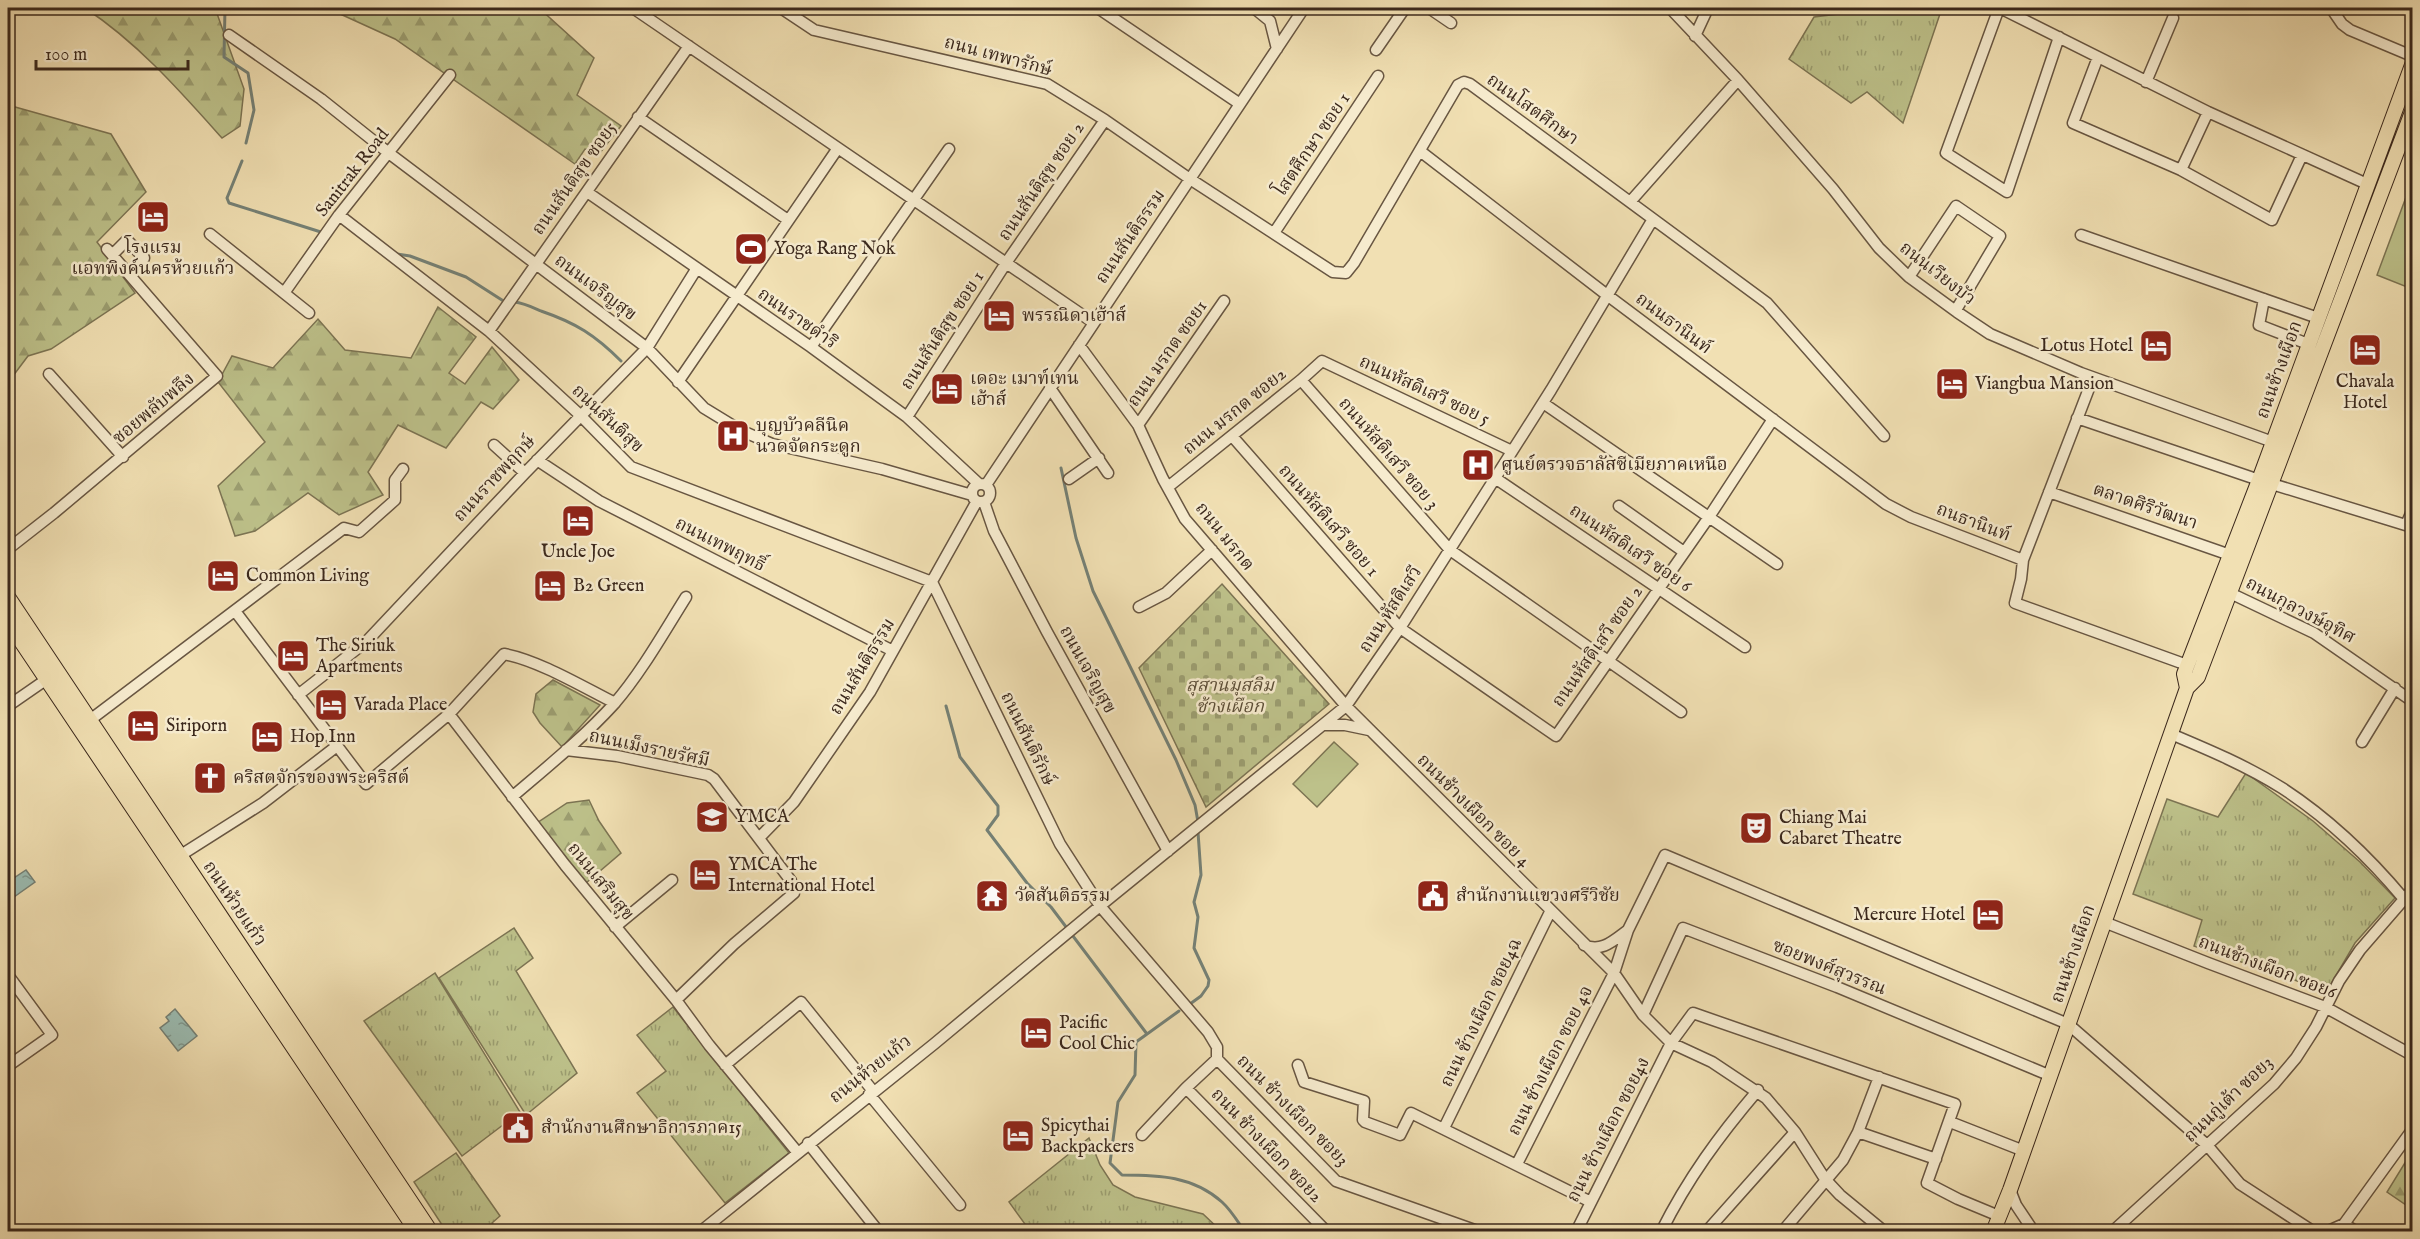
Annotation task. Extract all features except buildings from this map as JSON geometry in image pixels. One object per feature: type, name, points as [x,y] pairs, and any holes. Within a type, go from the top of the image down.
[{"type":"main road","name":"ถนนช้างเผือก","points":[[1993,1232],[2051,1076],[2187,688],[2198,677],[2230,593],[2265,482],[2273,442],[2412,65]]},
{"type":"main road","name":"ถนนช้างเผือก","points":[[2187,688],[2184,674],[2187,665],[2230,555],[2265,482],[2412,112]]},
{"type":"main road","name":"ถนนห้วยแก้ว","points":[[8,597],[85,723],[417,1232]]},
{"type":"main road","name":"ถนนห้วยแก้ว","points":[[8,622],[47,679],[85,723],[181,855],[431,1232]]},
{"type":"street","points":[[633,8],[1094,323]]},
{"type":"street","name":"ถนน เทพารักษ์","points":[[781,8],[814,30],[1047,84],[1105,120],[1190,179]]},
{"type":"street","points":[[1098,8],[1240,104]]},
{"type":"street","points":[[1254,8],[1269,21],[1276,49]]},
{"type":"street","name":"ถนนสันติธรรม","points":[[759,838],[794,802],[870,692],[978,500],[973,488],[982,484],[1050,388],[1304,8]]},
{"type":"street","points":[[1376,50],[1405,8]]},
{"type":"street","points":[[1429,8],[1451,22]]},
{"type":"street","name":"ถนนเวียงบัว","points":[[1670,8],[1738,80],[1833,189],[1879,248],[1909,277],[1990,334],[2093,378],[2273,442]]},
{"type":"street","points":[[1695,36],[1708,8]]},
{"type":"street","points":[[2059,38],[2007,192],[1946,153],[1999,8],[2208,112],[2367,184]]},
{"type":"street","points":[[2331,8],[2342,24],[2350,30],[2412,56]]},
{"type":"street","points":[[2146,82],[2173,18]]},
{"type":"street","name":"ถนนเจริญสุข","points":[[230,35],[321,99],[390,154],[647,348],[704,408],[740,430],[772,444],[882,469],[978,500],[1047,632],[1168,851]]},
{"type":"street","name":"ถนนสันติสุข ซอย5","points":[[489,331],[689,46]]},
{"type":"street","points":[[2098,57],[2073,123],[2181,170],[2272,220],[2302,155]]},
{"type":"street","name":"Sanitrak Road","points":[[284,293],[339,215],[390,154],[450,75]]},
{"type":"street","name":"โสตศึกษา ซอย 1","points":[[1274,233],[1378,76]]},
{"type":"street","points":[[1630,202],[1738,80]]},
{"type":"street","name":"ถนนโสตศึกษา","points":[[1190,179],[1333,272],[1346,273],[1458,85],[1464,82],[1470,84],[1767,303],[1884,436]]},
{"type":"street","points":[[2181,170],[2208,112]]},
{"type":"street","points":[[638,117],[788,220]]},
{"type":"street","name":"ถนนสันติสุข ซอย 2","points":[[1006,263],[1105,120]]},
{"type":"street","points":[[678,382],[838,148]]},
{"type":"street","points":[[811,347],[950,148]]},
{"type":"street","name":"ถนนธานินท์","points":[[1420,151],[1607,295],[1886,504],[1911,517]]},
{"type":"street","name":"ถนนราชดำริ","points":[[587,192],[811,347],[907,417],[982,484]]},
{"type":"street","points":[[1909,277],[1956,206],[2000,236],[1956,310]]},
{"type":"street","name":"ถนนสันติสุข","points":[[339,215],[489,331],[631,467],[932,582]]},
{"type":"street","name":"ถนน หัสดิเสวี","points":[[1063,937],[1346,706],[1400,628],[1543,403],[1653,219]]},
{"type":"street","points":[[210,234],[309,313]]},
{"type":"street","points":[[2081,235],[2318,318]]},
{"type":"street","name":"ซอยพลับพลึง","points":[[8,549],[123,457],[218,376],[109,252],[128,240],[144,258],[128,273]]},
{"type":"street","name":"ถนนสันติสุข ซอย 1","points":[[907,417],[1006,263]]},
{"type":"street","name":"ถนนราชพฤกษ์","points":[[298,695],[367,641],[537,460],[647,348],[697,268]]},
{"type":"street","points":[[2264,299],[2259,325],[2308,344]]},
{"type":"street","name":"ถนน มรกต ซอย1","points":[[1138,425],[1224,301]]},
{"type":"street","name":"ถนน มรกต","points":[[1079,345],[1138,425],[1185,519],[1346,706]]},
{"type":"street","name":"ถนน มรกต ซอย2","points":[[1168,487],[1322,361]]},
{"type":"street","name":"ถนนหัสดิเสวี ซอย 5","points":[[1322,361],[1512,451]]},
{"type":"street","points":[[50,374],[123,457]]},
{"type":"street","points":[[2093,378],[2023,560],[2015,603],[2187,665]]},
{"type":"street","name":"ถนนหัสดิเสวี ซอย 3","points":[[1301,380],[1450,550],[1681,712]]},
{"type":"street","points":[[1050,388],[1108,472]]},
{"type":"street","points":[[1543,403],[1777,564]]},
{"type":"street","points":[[2077,418],[2265,482],[2409,526],[2412,511]]},
{"type":"street","name":"ถนนหัสดิเสวี ซอย 2","points":[[1400,628],[1556,736],[1709,517],[1773,419]]},
{"type":"street","name":"ถนนหัสดิเสวี ซอย 1","points":[[1232,436],[1400,628]]},
{"type":"street","points":[[494,445],[525,473]]},
{"type":"street","points":[[1069,479],[1099,458]]},
{"type":"street","name":"ถนนเทพฤทธิ์","points":[[537,460],[599,501],[893,651]]},
{"type":"street","points":[[85,723],[344,528],[359,532],[396,500],[395,480],[403,469]]},
{"type":"street","name":"ถนนหัสดิเสวี ซอย 6","points":[[1495,478],[1745,647]]},
{"type":"street","points":[[978,500],[990,494],[982,484]]},
{"type":"street","name":"ตลาดศิริวัฒนา","points":[[2049,492],[2230,555]]},
{"type":"street","points":[[1619,506],[1684,552]]},
{"type":"street","name":"ถนธานินท์","points":[[1911,517],[2023,560]]},
{"type":"street","points":[[1138,607],[1166,593],[1212,550]]},
{"type":"street","name":"ถนนสันติรักษ์","points":[[932,582],[1060,844],[1100,906]]},
{"type":"street","name":"ถนนกุลวงษ์อุทิศ","points":[[2230,593],[2314,633],[2412,701]]},
{"type":"street","points":[[566,750],[615,703],[686,597]]},
{"type":"street","points":[[235,611],[366,784],[449,714],[504,654],[535,664],[615,703]]},
{"type":"street","points":[[8,706],[47,679]]},
{"type":"street","points":[[2362,742],[2396,688]]},
{"type":"street","name":"ถนนช้างเผือก ซอย 4","points":[[1346,706],[1490,848],[1582,944],[1614,973],[1643,1015],[1671,1043],[1712,1062],[1758,1090],[1796,1132],[1825,1179],[1840,1195],[1885,1232]]},
{"type":"street","name":"ถนนเสริมสุข","points":[[449,714],[615,927],[798,1153]]},
{"type":"street","points":[[1322,725],[1345,725],[1370,730]]},
{"type":"street","points":[[2171,734],[2229,759],[2282,789],[2330,824],[2365,856],[2403,899]]},
{"type":"street","points":[[181,855],[263,802],[337,746]]},
{"type":"street","name":"ถนนเม็งรายรัศมี","points":[[513,797],[566,750],[617,756],[708,775],[714,779],[791,881],[794,893],[734,944],[676,1000]]},
{"type":"street","name":"ถนน ช้างเผือก ซอย 4จ","points":[[1517,1164],[1614,973],[1628,930],[1665,855],[2068,1024]]},
{"type":"street","points":[[615,927],[672,880]]},
{"type":"street","name":"ถนนกู่เต้า ซอย3","points":[[2112,1232],[2274,1084],[2311,1035],[2325,1007],[2360,950],[2412,890]]},
{"type":"street","points":[[1100,906],[1208,1032],[1217,1047],[1217,1059]]},
{"type":"street","name":"ถนน ช้างเผือก ซอย4ฉ","points":[[1444,1128],[1550,912]]},
{"type":"street","name":"ถนนช้างเผือก ซอย6","points":[[2104,922],[2325,1007],[2412,1055]]},
{"type":"street","name":"ซอยพงศ์สุวรรณ","points":[[1643,1015],[1683,928],[1837,987],[2051,1076]]},
{"type":"street","points":[[1582,944],[1592,948],[1602,947],[1628,930]]},
{"type":"street","name":"ถนนห้วยแก้ว","points":[[700,1232],[1063,937]]},
{"type":"street","points":[[8,975],[52,1035],[8,1066]]},
{"type":"street","points":[[725,1065],[801,1002],[960,1205]]},
{"type":"street","name":"ถนน ช้างเผือก ซอย4ง","points":[[1576,1232],[1671,1043],[1693,1013],[1879,1077]]},
{"type":"street","points":[[2068,1024],[2206,1145],[2240,1184],[2314,1232]]},
{"type":"street","name":"ถนน ช้างเผือก ซอย2","points":[[1217,1059],[1186,1088],[1327,1232]]},
{"type":"street","name":"ถนน ช้างเผือก ซอย3","points":[[1217,1059],[1336,1181],[1480,1232]]},
{"type":"street","points":[[1298,1065],[1303,1082],[1364,1101],[1363,1120],[1365,1122],[1401,1135],[1411,1113],[1591,1202]]},
{"type":"street","points":[[1782,1232],[1825,1179],[1844,1160],[1858,1132],[1879,1077],[1955,1104],[1927,1183],[1999,1216]]},
{"type":"street","points":[[1142,1135],[1186,1088]]},
{"type":"street","points":[[1661,1232],[1681,1192],[1723,1132],[1758,1090]]},
{"type":"street","points":[[1950,1122],[2024,1151]]},
{"type":"street","points":[[2326,1232],[2344,1224],[2412,1130]]},
{"type":"street","points":[[1706,1232],[1796,1132]]},
{"type":"street","points":[[1858,1132],[1936,1159]]},
{"type":"street","points":[[808,1143],[879,1232]]},
{"type":"street","points":[[2010,1190],[2016,1205],[2034,1232]]},
{"type":"street","points":[[2344,1224],[2357,1232]]},
{"type":"green space","points":[[85,8],[215,8],[244,89],[240,126],[222,138],[141,52]]},
{"type":"green space","points":[[327,8],[539,8],[594,58],[577,95],[621,126],[600,153],[585,149],[575,164],[395,39]]},
{"type":"green space","points":[[1857,8],[1942,8],[1903,123],[1867,92],[1851,103],[1789,59],[1814,17],[1855,12]]},
{"type":"green space","points":[[8,105],[111,134],[146,192],[97,242],[135,293],[51,349],[28,356],[10,380],[8,377]]},
{"type":"green space","points":[[2412,181],[2412,289],[2377,275]]},
{"type":"green space","points":[[438,307],[476,337],[449,373],[465,384],[492,347],[519,380],[493,409],[481,402],[446,448],[398,425],[368,472],[383,495],[339,515],[308,493],[255,531],[235,536],[218,486],[265,442],[218,382],[232,356],[273,368],[318,319],[345,350],[411,358]]},
{"type":"green space","name":"สุสานมุสลิม ช้างเผือก","points":[[1222,584],[1329,704],[1206,807],[1139,668]]},
{"type":"green space","points":[[553,680],[600,705],[562,747],[533,712],[536,694]]},
{"type":"green space","points":[[1334,742],[1358,764],[1317,807],[1293,784]]},
{"type":"green space","points":[[2246,773],[2313,821],[2360,862],[2395,898],[2355,943],[2327,991],[2194,946],[2202,920],[2133,894],[2167,799],[2218,817]]},
{"type":"green space","points":[[589,800],[599,821],[621,853],[586,883],[537,823],[567,803]]},
{"type":"green space","points":[[514,928],[533,958],[516,971],[577,1073],[526,1115],[439,978]]},
{"type":"green space","points":[[435,973],[520,1112],[462,1156],[364,1021]]},
{"type":"green space","points":[[673,1007],[789,1153],[725,1203],[637,1093],[666,1071],[637,1035]]},
{"type":"green space","points":[[1089,1138],[1100,1165],[1113,1185],[1135,1197],[1203,1214],[1221,1231],[1030,1231],[1009,1202]]},
{"type":"green space","points":[[456,1153],[500,1216],[492,1223],[499,1231],[446,1231],[414,1182]]},
{"type":"green space","points":[[2412,1154],[2412,1209],[2387,1192]]},
{"type":"water","points":[[26,870],[35,882],[14,897],[8,887],[8,882]]},
{"type":"water","points":[[175,1009],[197,1036],[178,1051],[160,1028],[169,1021],[166,1017]]},
{"type":"waterway","points":[[225,8],[224,57],[248,73],[254,110],[246,143]]},
{"type":"waterway","points":[[242,161],[227,198],[229,203],[324,233]]},
{"type":"waterway","points":[[397,254],[410,256],[466,277],[505,302]]},
{"type":"waterway","points":[[514,302],[528,305],[575,325],[621,361]]},
{"type":"waterway","points":[[1061,468],[1076,538],[1093,591],[1176,760],[1195,805],[1198,822]]},
{"type":"waterway","points":[[946,706],[960,757],[998,806],[998,815],[987,830],[1027,883],[1051,907],[1147,1034]]},
{"type":"waterway","points":[[1190,1004],[1201,996],[1209,980],[1194,948],[1198,917],[1194,902],[1201,875],[1198,832]]},
{"type":"waterway","points":[[1179,1011],[1136,1042],[1135,1075],[1118,1102],[1110,1163],[1122,1175],[1175,1179],[1211,1193],[1225,1205],[1245,1232]]},
{"type":"place","name":"โรงแรม แอทพิงค์นครห้วยแก้ว","points":[[153,217]]},
{"type":"place","name":"Yoga Rang Nok","points":[[751,249]]},
{"type":"place","name":"พรรณิดาเฮ้าส์","points":[[999,316]]},
{"type":"place","name":"Lotus Hotel","points":[[2156,346]]},
{"type":"place","name":"Chavala Hotel","points":[[2365,350]]},
{"type":"place","name":"Viangbua Mansion","points":[[1952,384]]},
{"type":"place","name":"เดอะ เมาท์เทน เฮ้าส์","points":[[947,389]]},
{"type":"place","name":"บุญบัวคลีนิค นวดจัดกระดูก","points":[[733,436]]},
{"type":"place","name":"ศูนย์ตรวจธาลัสซีเมียภาคเหนือ","points":[[1478,465]]},
{"type":"place","name":"Uncle Joe","points":[[578,521]]},
{"type":"place","name":"Common Living","points":[[223,576]]},
{"type":"place","name":"B2 Green","points":[[550,586]]},
{"type":"place","name":"The Siriuk Apartments","points":[[293,656]]},
{"type":"place","name":"Varada Place","points":[[331,705]]},
{"type":"place","name":"Siriporn","points":[[143,726]]},
{"type":"place","name":"Hop Inn","points":[[267,737]]},
{"type":"place","name":"คริสตจักรของพระคริสต์","points":[[210,778]]},
{"type":"place","name":"YMCA","points":[[712,817]]},
{"type":"place","name":"Chiang Mai Cabaret Theatre","points":[[1756,828]]},
{"type":"place","name":"YMCA The International Hotel","points":[[705,875]]},
{"type":"place","name":"วัดสันติธรรม","points":[[992,896]]},
{"type":"place","name":"สำนักงานแขวงศรีวิชัย","points":[[1433,896]]},
{"type":"place","name":"Mercure Hotel","points":[[1988,915]]},
{"type":"place","name":"Pacific Cool Chic","points":[[1036,1033]]},
{"type":"place","name":"สำนักงานศึกษาธิการภาค15","points":[[518,1128]]},
{"type":"place","name":"Spicythai Backpackers","points":[[1018,1136]]}]
